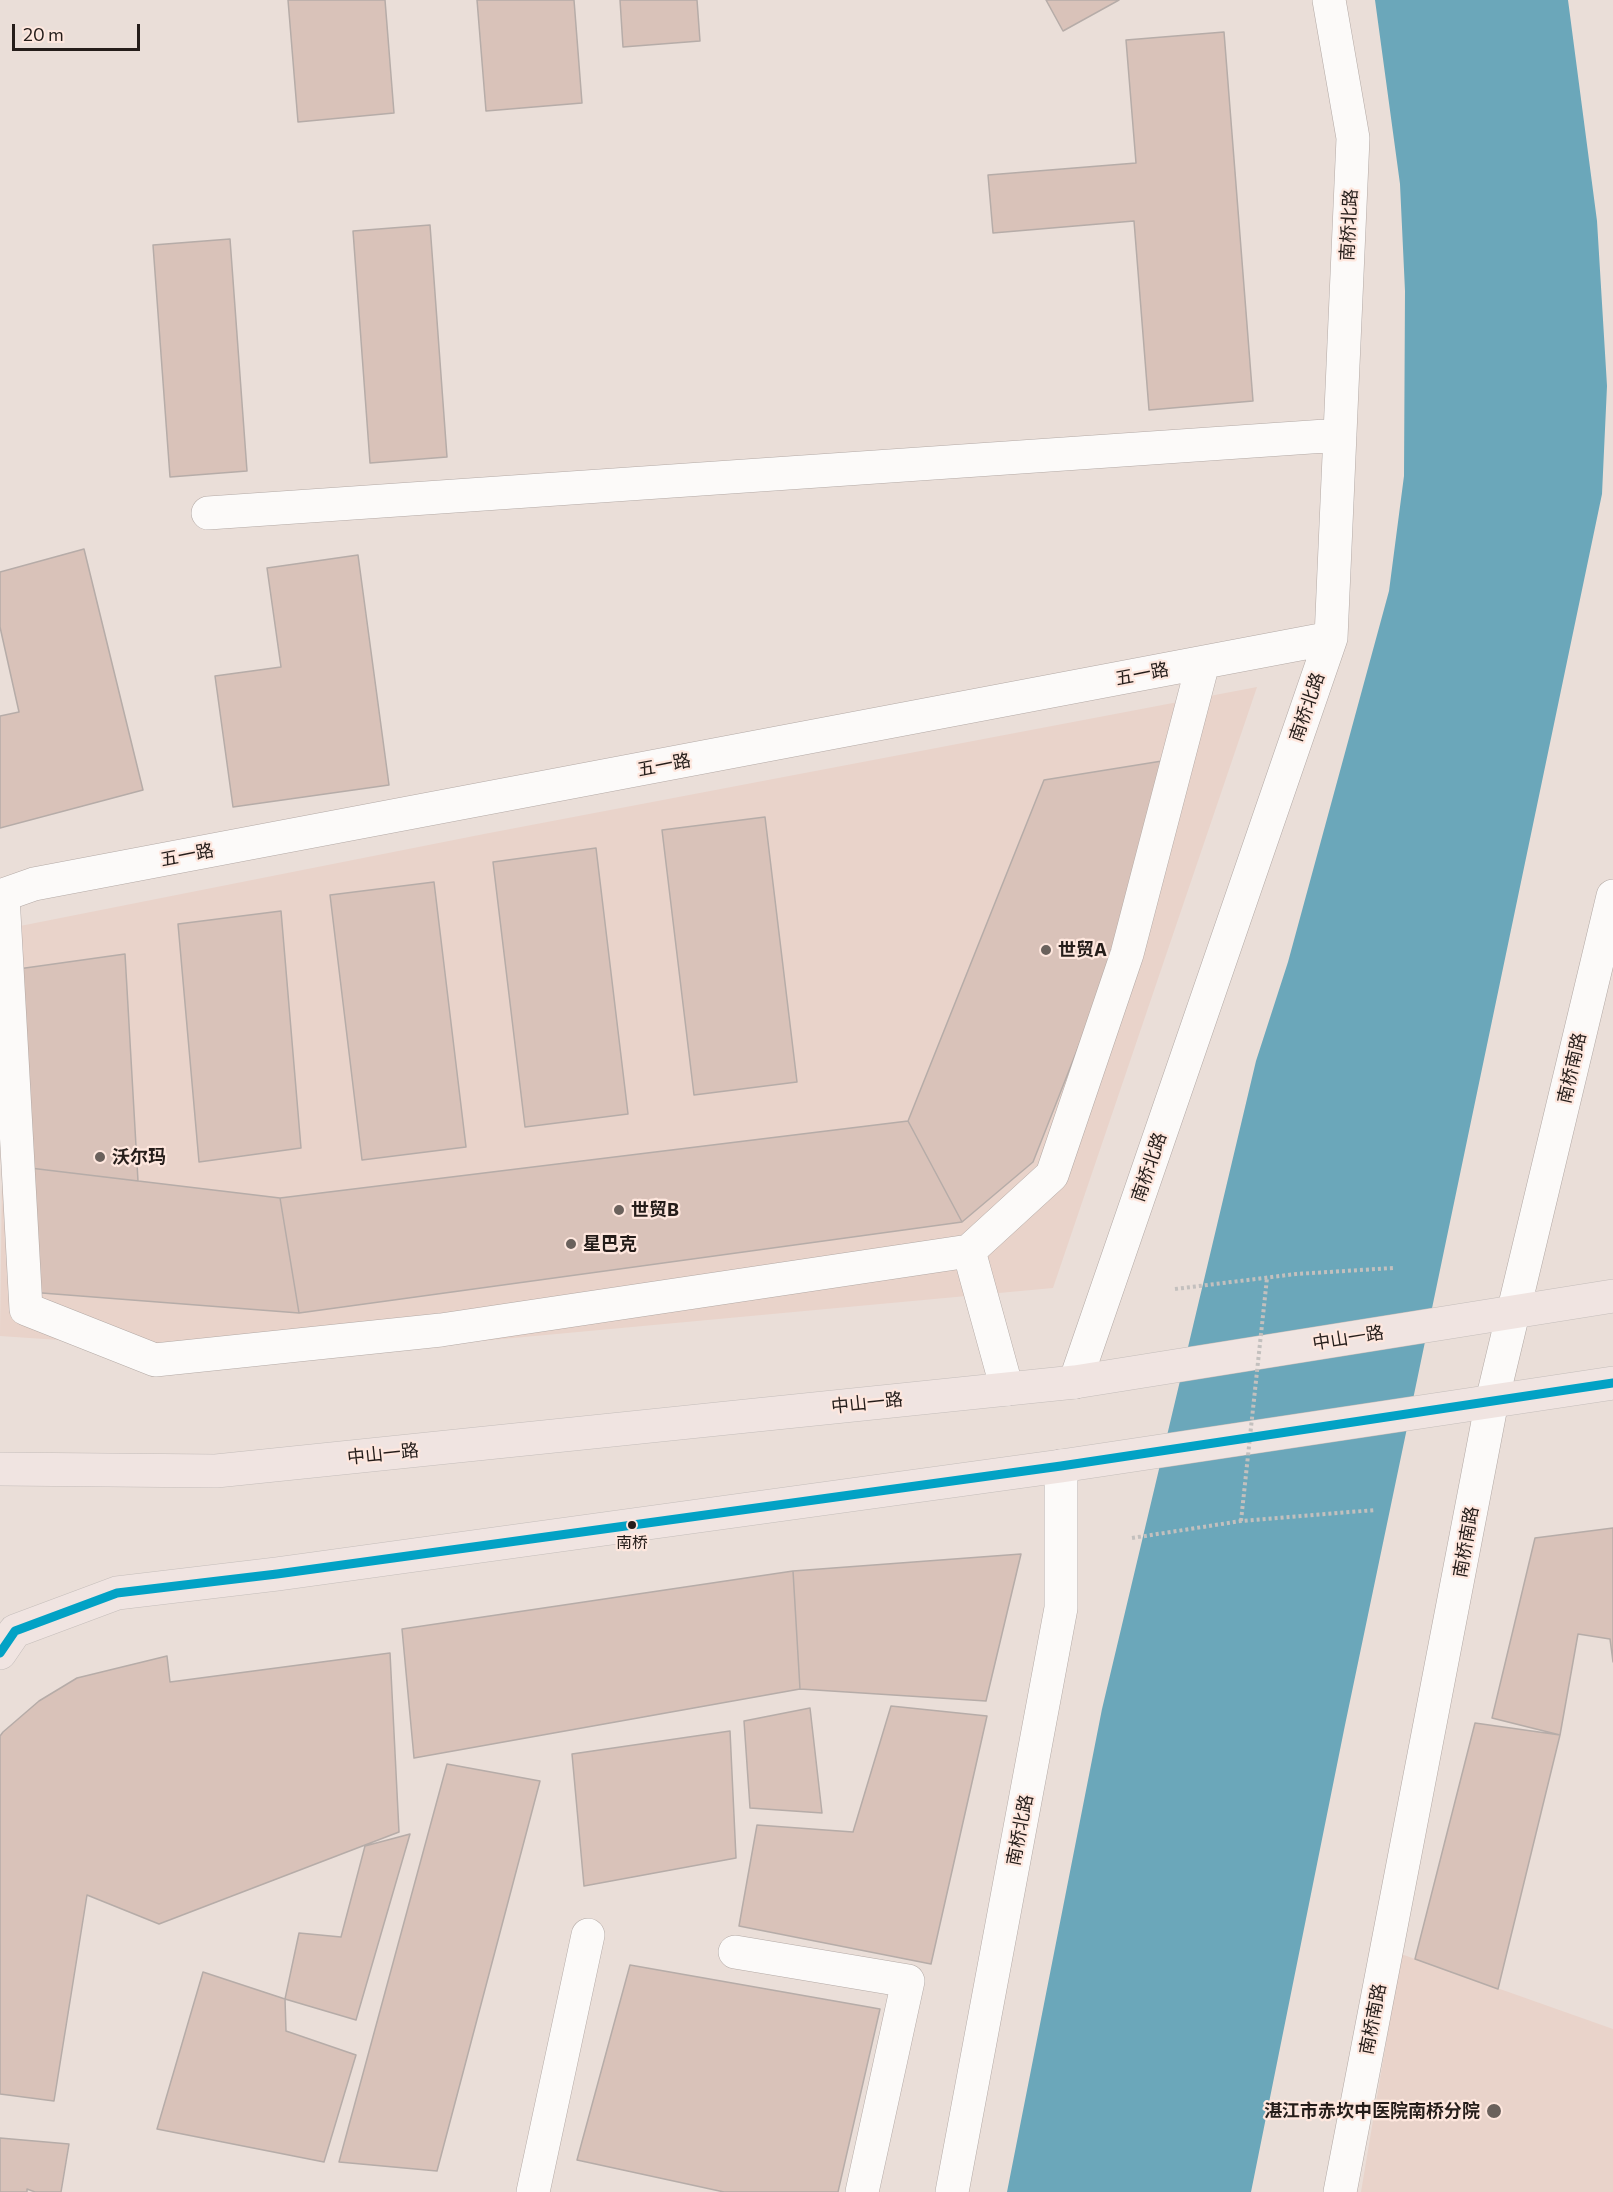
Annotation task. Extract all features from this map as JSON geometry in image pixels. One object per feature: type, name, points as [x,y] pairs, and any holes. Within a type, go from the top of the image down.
[{"type":"main road","name":"中山一路","points":[[0,1469],[216,1471],[1075,1382],[1613,1296]]},
{"type":"main road","points":[[0,1653],[15,1631],[117,1593],[277,1574],[1061,1466],[1613,1383]]},
{"type":"street","name":"南桥北路","points":[[1075,1382],[1330,638],[1353,138],[1329,0]]},
{"type":"street","points":[[208,513],[1340,435]]},
{"type":"street","name":"五一路","points":[[1,896],[34,884],[1330,638]]},
{"type":"street","points":[[1,896],[26,1309],[155,1360],[441,1330],[969,1251],[1052,1175],[1127,954],[1203,663]]},
{"type":"street","name":"南桥南路","points":[[1340,2192],[1492,1401],[1613,896]]},
{"type":"street","points":[[969,1251],[1007,1389]]},
{"type":"street","name":"南桥北路","points":[[952,2192],[1061,1608],[1061,1466]]},
{"type":"street","points":[[533,2192],[588,1935]]},
{"type":"street","points":[[735,1952],[908,1981],[862,2192]]},
{"type":"path","points":[[1175,1289],[1266,1278],[1393,1268]]},
{"type":"path","points":[[1241,1521],[1266,1278]]},
{"type":"path","points":[[1132,1538],[1241,1521],[1375,1510]]},
{"type":"shaded area","points":[[1257,687],[1053,1288],[308,1357],[0,1336],[5,929],[484,834]]},
{"type":"shaded area","name":"湛江市赤坎中医院南桥分院","points":[[1401,1954],[1613,2029],[1613,2192],[1361,2192]]},
{"type":"water","points":[[1375,0],[1568,0],[1597,221],[1607,386],[1602,494],[1345,1725],[1251,2192],[1007,2192],[1102,1709],[1256,1061],[1288,962],[1389,591],[1404,476],[1405,291],[1400,184]]},
{"type":"building","points":[[288,0],[385,0],[394,113],[298,122]]},
{"type":"building","points":[[477,0],[574,0],[582,103],[486,111]]},
{"type":"building","points":[[620,0],[697,0],[700,41],[623,47]]},
{"type":"building","points":[[1046,0],[1119,0],[1063,31]]},
{"type":"building","points":[[1224,32],[1253,401],[1149,410],[1134,221],[993,233],[988,175],[1136,163],[1126,40]]},
{"type":"building","points":[[430,225],[447,457],[370,463],[353,231]]},
{"type":"building","points":[[230,239],[247,471],[170,477],[153,245]]},
{"type":"building","points":[[84,549],[143,790],[0,828],[0,716],[19,712],[0,627],[0,572]]},
{"type":"building","points":[[358,555],[389,785],[233,807],[215,676],[281,667],[267,568]]},
{"type":"building","name":"世贸A","points":[[1193,756],[1033,1162],[962,1222],[908,1121],[1044,780]]},
{"type":"building","points":[[765,817],[797,1082],[694,1095],[662,830]]},
{"type":"building","points":[[596,848],[628,1114],[525,1127],[493,862]]},
{"type":"building","points":[[434,882],[466,1147],[362,1160],[330,895]]},
{"type":"building","points":[[281,911],[301,1148],[199,1162],[178,924]]},
{"type":"building","points":[[125,954],[138,1181],[30,1168],[18,969]]},
{"type":"building","name":"世贸B","points":[[908,1121],[962,1222],[299,1313],[280,1198]]},
{"type":"building","points":[[30,1168],[280,1198],[299,1313],[29,1292]]},
{"type":"building","points":[[1613,1528],[1613,1662],[1610,1639],[1578,1634],[1560,1735],[1492,1718],[1535,1538]]},
{"type":"building","points":[[1021,1554],[986,1701],[800,1689],[793,1571]]},
{"type":"building","points":[[793,1571],[800,1689],[414,1758],[402,1629]]},
{"type":"building","points":[[390,1653],[399,1832],[159,1924],[87,1895],[54,2101],[0,2094],[0,1736],[3,1732],[39,1701],[77,1678],[167,1656],[170,1682]]},
{"type":"building","points":[[891,1706],[987,1716],[931,1964],[739,1926],[757,1825],[853,1832]]},
{"type":"building","points":[[810,1708],[822,1813],[750,1808],[744,1721]]},
{"type":"building","points":[[1475,1723],[1560,1735],[1498,1989],[1415,1959]]},
{"type":"building","points":[[730,1731],[736,1858],[584,1886],[572,1754]]},
{"type":"building","points":[[447,1764],[540,1781],[437,2171],[339,2162]]},
{"type":"building","points":[[410,1834],[356,2020],[285,1999],[299,1933],[341,1937],[365,1846]]},
{"type":"building","points":[[630,1965],[880,2009],[838,2192],[724,2192],[577,2160]]},
{"type":"building","points":[[203,1972],[285,1999],[286,2031],[356,2055],[324,2162],[157,2129]]},
{"type":"building","points":[[0,2138],[69,2144],[61,2192],[35,2192],[27,2189],[27,2192],[0,2192]]},
{"type":"transit line","points":[[0,1653],[15,1631],[117,1593],[277,1574],[1061,1466],[1613,1383]]},
{"type":"place","name":"世贸A","points":[[1046,950]]},
{"type":"place","name":"沃尔玛","points":[[100,1157]]},
{"type":"place","name":"世贸B","points":[[619,1210]]},
{"type":"place","name":"星巴克","points":[[571,1244]]},
{"type":"place","name":"南桥","points":[[632,1525]]},
{"type":"place","name":"湛江市赤坎中医院南桥分院","points":[[1494,2111]]}]
